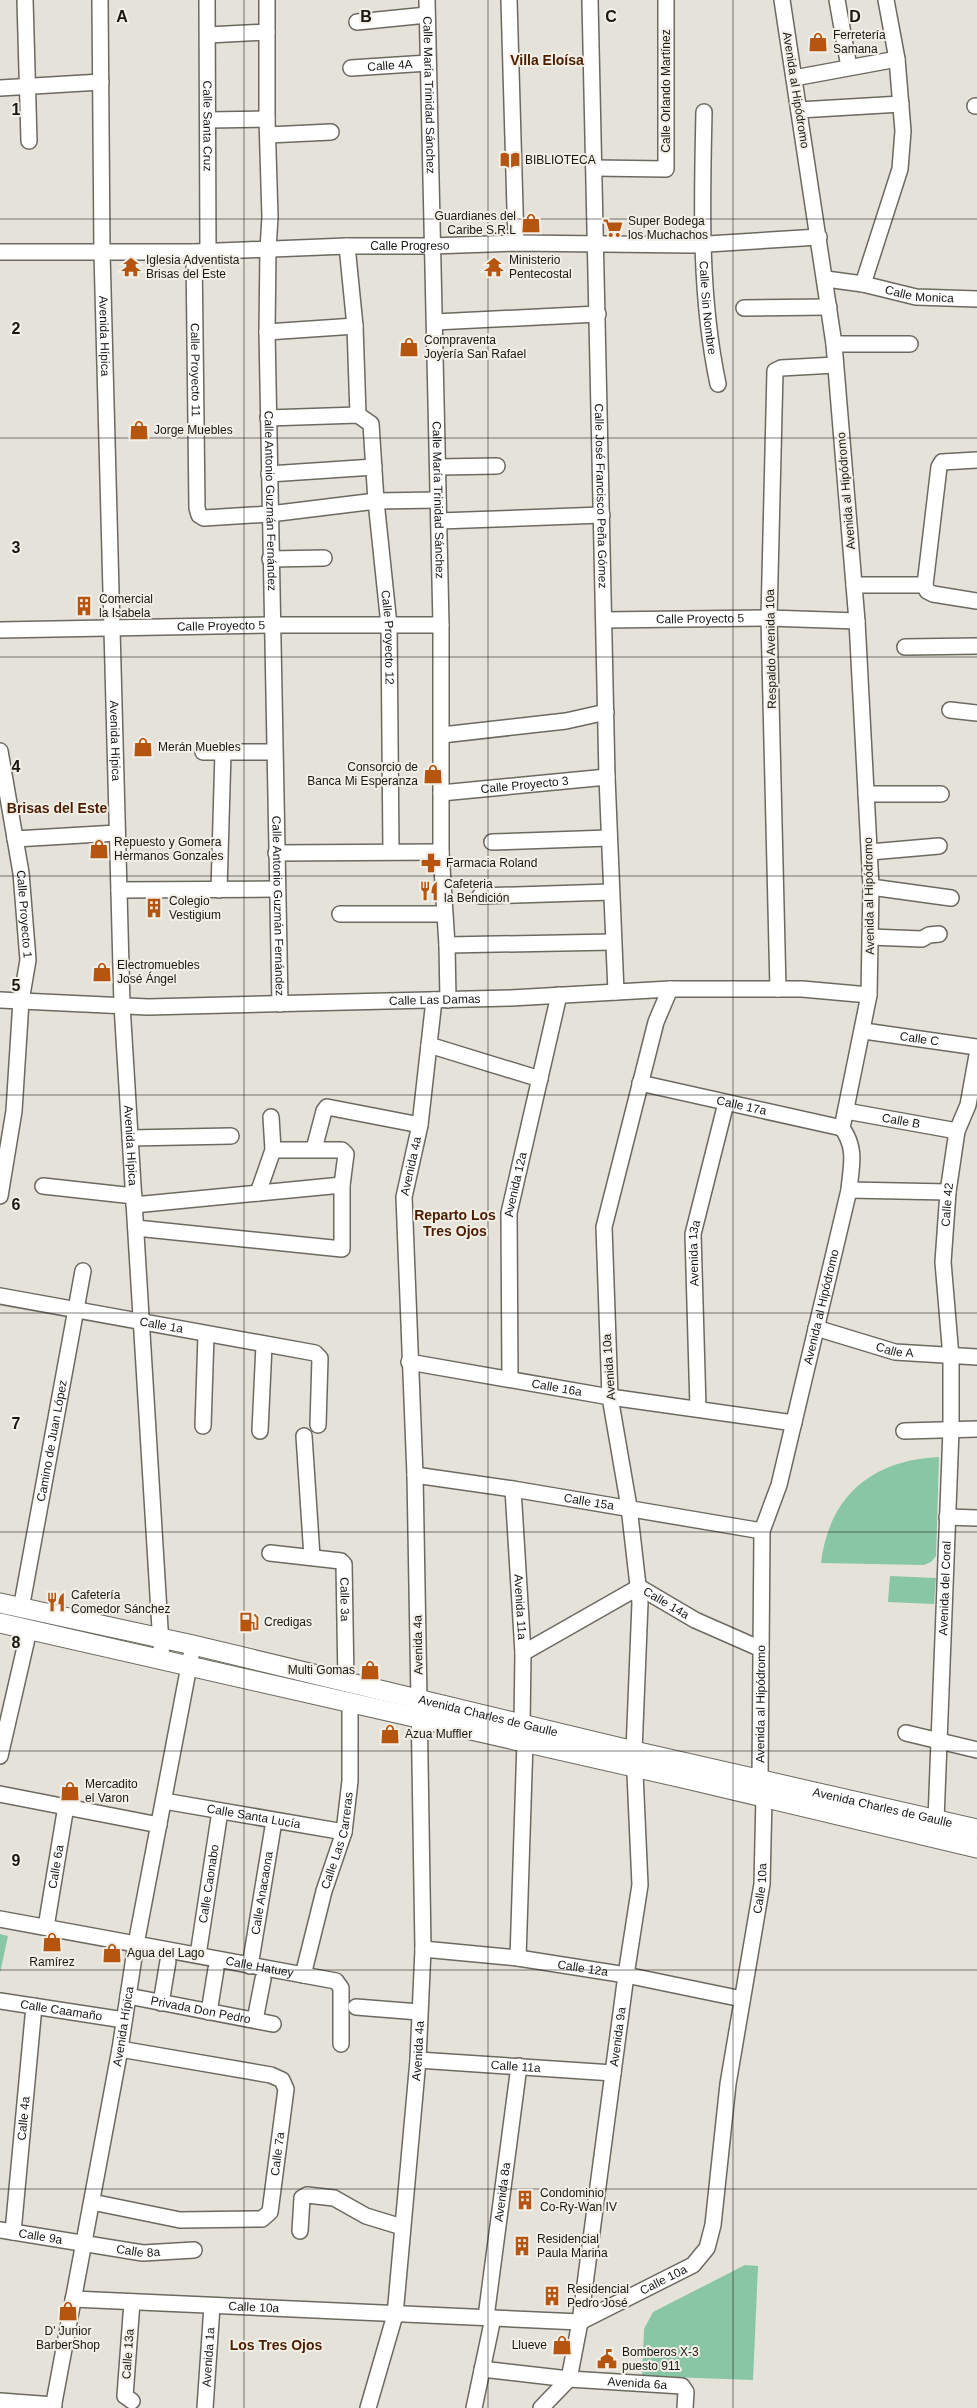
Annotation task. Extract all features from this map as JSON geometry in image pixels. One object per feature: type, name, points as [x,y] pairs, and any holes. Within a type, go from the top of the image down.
[{"type":"main road","name":"Avenida Charles de Gaulle","points":[[0,1603],[193,1645],[419,1699],[523,1733],[634,1759],[762,1788],[977,1829]]},
{"type":"main road","name":"Avenida Charles de Gaulle","points":[[0,1623],[350,1704],[419,1718],[523,1733]]},
{"type":"main road","name":"Avenida Charles de Gaulle","points":[[762,1788],[977,1848]]},
{"type":"street","points":[[25,0],[29,140]]},
{"type":"street","name":"Avenida Hípica","points":[[100,0],[102,252],[122,1005],[162,1661]]},
{"type":"street","name":"Calle Santa Cruz","points":[[201,252],[208,120],[206,0]]},
{"type":"street","name":"Calle Antonio Guzmán Fernández","points":[[267,0],[267,118],[270,216],[267,332],[268,418],[280,1004]]},
{"type":"street","name":"Calle María Trinidad Sánchez","points":[[427,0],[442,625],[441,852],[447,945],[441,1000]]},
{"type":"street","points":[[509,0],[516,243]]},
{"type":"street","name":"Calle José Francisco Peña Gómez","points":[[590,0],[607,777],[616,992]]},
{"type":"street","name":"Calle Orlando Martínez","points":[[594,168],[666,169],[666,0]]},
{"type":"street","name":"Avenida al Hipódromo","points":[[762,1788],[762,1531],[779,1485],[848,1190],[852,1152],[851,1140],[842,1128],[864,1030],[869,995],[872,887],[857,621],[834,344],[826,279],[782,0]]},
{"type":"street","points":[[837,0],[848,67]]},
{"type":"street","points":[[863,284],[900,169],[904,131],[897,59],[886,0]]},
{"type":"street","points":[[357,22],[427,15]]},
{"type":"street","points":[[208,35],[267,32]]},
{"type":"street","points":[[794,78],[897,59]]},
{"type":"street","name":"Calle 4A","points":[[352,68],[428,63]]},
{"type":"street","points":[[0,88],[101,82]]},
{"type":"street","points":[[800,110],[901,104]]},
{"type":"street","name":"Calle Sin Nombre","points":[[704,112],[702,243],[711,352],[718,384]]},
{"type":"street","points":[[208,120],[267,118]]},
{"type":"street","points":[[268,135],[331,132]]},
{"type":"street","name":"Calle Progreso","points":[[0,252],[201,252],[347,246],[432,246],[516,243],[692,245],[819,237]]},
{"type":"street","points":[[268,418],[358,415],[355,326],[347,246]]},
{"type":"street","name":"Calle Proyecto 11","points":[[201,252],[197,508],[199,515],[204,518],[270,514],[376,501],[438,500]]},
{"type":"street","name":"Calle Monica","points":[[826,279],[863,284],[916,297],[977,299]]},
{"type":"street","points":[[744,308],[829,307]]},
{"type":"street","points":[[435,322],[598,314]]},
{"type":"street","points":[[267,332],[355,326]]},
{"type":"street","points":[[834,344],[910,344]]},
{"type":"street","name":"Respaldo Avenida 10a","points":[[778,989],[769,618],[775,371],[781,368],[835,364]]},
{"type":"street","name":"Calle Proyecto 12","points":[[358,415],[371,424],[376,501],[389,625],[391,852]]},
{"type":"street","points":[[926,588],[939,468],[942,462],[977,460]]},
{"type":"street","points":[[438,467],[497,466]]},
{"type":"street","points":[[269,474],[374,467]]},
{"type":"street","points":[[439,521],[602,515]]},
{"type":"street","points":[[270,559],[324,558]]},
{"type":"street","points":[[854,585],[926,588],[933,594],[977,602]]},
{"type":"street","name":"Calle Proyecto 5","points":[[604,620],[769,618],[857,621]]},
{"type":"street","name":"Calle Proyecto 5","points":[[0,630],[271,625],[442,625]]},
{"type":"street","points":[[905,647],[977,646]]},
{"type":"street","points":[[950,710],[977,713]]},
{"type":"street","points":[[442,735],[566,721],[606,712]]},
{"type":"street","name":"Calle Proyecto 1","points":[[0,751],[21,873],[28,960],[7,1109],[0,1196]]},
{"type":"street","points":[[203,752],[274,752]]},
{"type":"street","points":[[219,890],[223,752]]},
{"type":"street","name":"Calle Proyecto 3","points":[[441,793],[607,777]]},
{"type":"street","points":[[866,794],[941,794]]},
{"type":"street","points":[[15,839],[117,833]]},
{"type":"street","points":[[492,842],[609,838]]},
{"type":"street","points":[[870,852],[939,846]]},
{"type":"street","points":[[276,853],[441,852]]},
{"type":"street","points":[[872,887],[951,898]]},
{"type":"street","points":[[119,890],[277,890]]},
{"type":"street","points":[[480,896],[611,892]]},
{"type":"street","points":[[340,914],[444,914]]},
{"type":"street","points":[[870,937],[922,939],[929,935],[939,934]]},
{"type":"street","points":[[447,945],[614,942]]},
{"type":"street","name":"Calle Las Damas","points":[[0,1000],[148,1007],[441,1000],[670,989],[802,989],[869,995]]},
{"type":"street","name":"Avenida 10a","points":[[634,1759],[640,1603],[629,1507],[610,1397],[604,1227],[656,1022],[670,989]]},
{"type":"street","name":"Avenida 12a","points":[[510,1378],[509,1213],[559,995]]},
{"type":"street","name":"Avenida 4a","points":[[368,2408],[395,2315],[418,2060],[423,1949],[419,1699],[414,1475],[404,1197],[405,1185],[420,1125],[429,1045],[441,1000]]},
{"type":"street","name":"Calle C","points":[[864,1030],[977,1047]]},
{"type":"street","points":[[429,1045],[540,1078]]},
{"type":"street","name":"Calle 42","points":[[951,1356],[943,1262],[948,1192],[956,1131],[972,1105],[977,1055]]},
{"type":"street","name":"Calle 17a","points":[[640,1083],[842,1128]]},
{"type":"street","name":"Avenida 13a","points":[[698,1408],[693,1234],[726,1103]]},
{"type":"street","points":[[314,1149],[324,1111],[327,1107],[420,1125]]},
{"type":"street","name":"Calle B","points":[[846,1111],[956,1131]]},
{"type":"street","points":[[258,1193],[273,1150],[271,1117]]},
{"type":"street","points":[[130,1138],[231,1136]]},
{"type":"street","points":[[136,1228],[342,1249],[344,1152],[314,1149],[273,1150]]},
{"type":"street","points":[[43,1186],[134,1201],[258,1193],[342,1185]]},
{"type":"street","points":[[848,1190],[948,1192]]},
{"type":"street","name":"Camino de Juan López","points":[[21,1608],[83,1271]]},
{"type":"street","name":"Calle 1a","points":[[0,1296],[315,1354],[320,1358],[318,1425]]},
{"type":"street","name":"Calle A","points":[[816,1328],[895,1352],[977,1357]]},
{"type":"street","points":[[203,1426],[206,1335]]},
{"type":"street","points":[[260,1431],[264,1345]]},
{"type":"street","name":"Avenida del Coral","points":[[936,1820],[952,1430],[951,1356]]},
{"type":"street","name":"Calle 16a","points":[[409,1362],[510,1378],[610,1397],[794,1423]]},
{"type":"street","points":[[904,1431],[977,1429]]},
{"type":"street","points":[[304,1436],[312,1557]]},
{"type":"street","name":"Calle 15a","points":[[414,1475],[629,1507],[762,1531]]},
{"type":"street","name":"Avenida 11a","points":[[513,1489],[523,1653],[518,1958]]},
{"type":"street","points":[[948,1518],[977,1518]]},
{"type":"street","name":"Calle 3a","points":[[270,1553],[341,1561],[344,1564],[346,1682]]},
{"type":"street","name":"Calle 14a","points":[[523,1653],[639,1587],[695,1620],[761,1649]]},
{"type":"street","points":[[0,1756],[7,1697],[29,1630]]},
{"type":"street","name":"Avenida Hípica","points":[[54,2407],[82,2244],[92,2202],[120,2049],[136,1944],[193,1645]]},
{"type":"street","name":"Calle Las Carreras","points":[[303,1975],[324,1891],[344,1832],[350,1782],[350,1704]]},
{"type":"street","points":[[906,1733],[977,1750]]},
{"type":"street","name":"Avenida 9a","points":[[569,2379],[580,2322],[612,2073],[640,1885],[634,1759]]},
{"type":"street","name":"Calle 10a","points":[[73,2299],[580,2322],[693,2265],[707,2248],[713,2225],[728,2084],[763,1873],[762,1788]]},
{"type":"street","points":[[0,1794],[159,1825]]},
{"type":"street","name":"Calle Santa Lucía","points":[[164,1801],[344,1832]]},
{"type":"street","name":"Calle 6a","points":[[46,1927],[66,1806]]},
{"type":"street","name":"Calle Caonabo","points":[[198,1955],[220,1811]]},
{"type":"street","name":"Calle Anacaona","points":[[250,1966],[274,1821]]},
{"type":"street","name":"Calle Hatuey","points":[[0,1919],[336,1981],[341,1988],[341,2044]]},
{"type":"street","name":"Calle 12a","points":[[423,1949],[518,1958],[626,1975],[742,1999]]},
{"type":"street","points":[[161,2003],[168,1961]]},
{"type":"street","points":[[209,2012],[216,1970]]},
{"type":"street","points":[[255,2020],[263,1979]]},
{"type":"street","name":"Privada Don Pedro","points":[[128,1996],[273,2024]]},
{"type":"street","name":"Calle Caamaño","points":[[0,2001],[124,2020]]},
{"type":"street","name":"Calle 4a","points":[[7,2231],[34,2006]]},
{"type":"street","points":[[356,2007],[420,2012]]},
{"type":"street","name":"Calle 7a","points":[[92,2202],[180,2220],[262,2219],[270,2212],[286,2089],[282,2080],[271,2075],[120,2049]]},
{"type":"street","name":"Calle 11a","points":[[418,2060],[612,2073]]},
{"type":"street","name":"Avenida 8a","points":[[474,2408],[489,2318],[519,2066]]},
{"type":"street","points":[[300,2231],[302,2198],[307,2195],[334,2198],[366,2216],[402,2227]]},
{"type":"street","name":"Calle 9a","points":[[7,2231],[82,2244]]},
{"type":"street","name":"Calle 8a","points":[[82,2244],[143,2253],[194,2250]]},
{"type":"street","name":"Calle 13a","points":[[132,2302],[126,2396],[132,2401]]},
{"type":"street","name":"Avenida 1a","points":[[205,2408],[212,2306]]},
{"type":"street","points":[[482,2369],[569,2379]]},
{"type":"street","points":[[541,2408],[569,2379]]},
{"type":"street","name":"Avenida 6a","points":[[569,2379],[682,2386],[686,2388],[685,2408]]},
{"type":"street","points":[[0,2401],[54,2407]]},
{"type":"street","points":[[205,2408],[210,2408]]},
{"type":"green space","points":[[939,1457],[936,1556],[931,1562],[924,1565],[821,1563],[833,1519],[844,1501],[858,1486],[874,1474],[893,1465]]},
{"type":"green space","points":[[890,1576],[936,1578],[934,1604],[888,1602]]},
{"type":"green space","points":[[0,1934],[8,1936],[0,1973]]},
{"type":"green space","points":[[745,2265],[758,2266],[753,2380],[642,2376],[644,2329],[653,2312]]},
{"type":"place","name":"Ferretería Samana","points":[[818,42]]},
{"type":"place","name":"BIBLIOTECA","points":[[510,160]]},
{"type":"place","name":"Guardianes del Caribe S.R.L","points":[[531,223]]},
{"type":"place","name":"Super Bodega los Muchachos","points":[[613,228]]},
{"type":"place","name":"Iglesia Adventista Brisas del Este","points":[[131,267]]},
{"type":"place","name":"Ministerio Pentecostal","points":[[494,267]]},
{"type":"place","name":"Compraventa Joyería San Rafael","points":[[409,347]]},
{"type":"place","name":"Jorge Muebles","points":[[139,430]]},
{"type":"place","name":"Comercial la Isabela","points":[[84,606]]},
{"type":"place","name":"Merán Muebles","points":[[143,747]]},
{"type":"place","name":"Consorcio de Banca Mi Esperanza","points":[[433,774]]},
{"type":"place","name":"Repuesto y Gomera Hermanos Gonzales","points":[[99,849]]},
{"type":"place","name":"Farmacia Roland","points":[[431,863]]},
{"type":"place","name":"Cafeteria la Bendición","points":[[429,891]]},
{"type":"place","name":"Colegio Vestigium","points":[[154,908]]},
{"type":"place","name":"Electromuebles José Ángel","points":[[102,972]]},
{"type":"place","name":"Cafetería Comedor Sánchez","points":[[56,1602]]},
{"type":"place","name":"Credigas","points":[[249,1622]]},
{"type":"place","name":"Multi Gomas","points":[[370,1670]]},
{"type":"place","name":"Azua Muffler","points":[[390,1734]]},
{"type":"place","name":"Mercadito el Varon","points":[[70,1791]]},
{"type":"place","name":"Ramírez","points":[[52,1942]]},
{"type":"place","name":"Agua del Lago","points":[[112,1953]]},
{"type":"place","name":"Condominio Co-Ry-Wan IV","points":[[525,2200]]},
{"type":"place","name":"Residencial Paula Marina","points":[[522,2246]]},
{"type":"place","name":"Residencial Pedro José","points":[[552,2296]]},
{"type":"place","name":"D' Junior BarberShop","points":[[68,2311]]},
{"type":"place","name":"Llueve","points":[[562,2345]]},
{"type":"place","name":"Bomberos X-3 puesto 911","points":[[607,2359]]},
{"type":"district","name":"Villa Eloísa","points":[[547,60]]},
{"type":"district","name":"Brisas del Este","points":[[57,808]]},
{"type":"district","name":"Reparto Los Tres Ojos","points":[[455,1224]]},
{"type":"district","name":"Los Tres Ojos","points":[[276,2345]]}]
